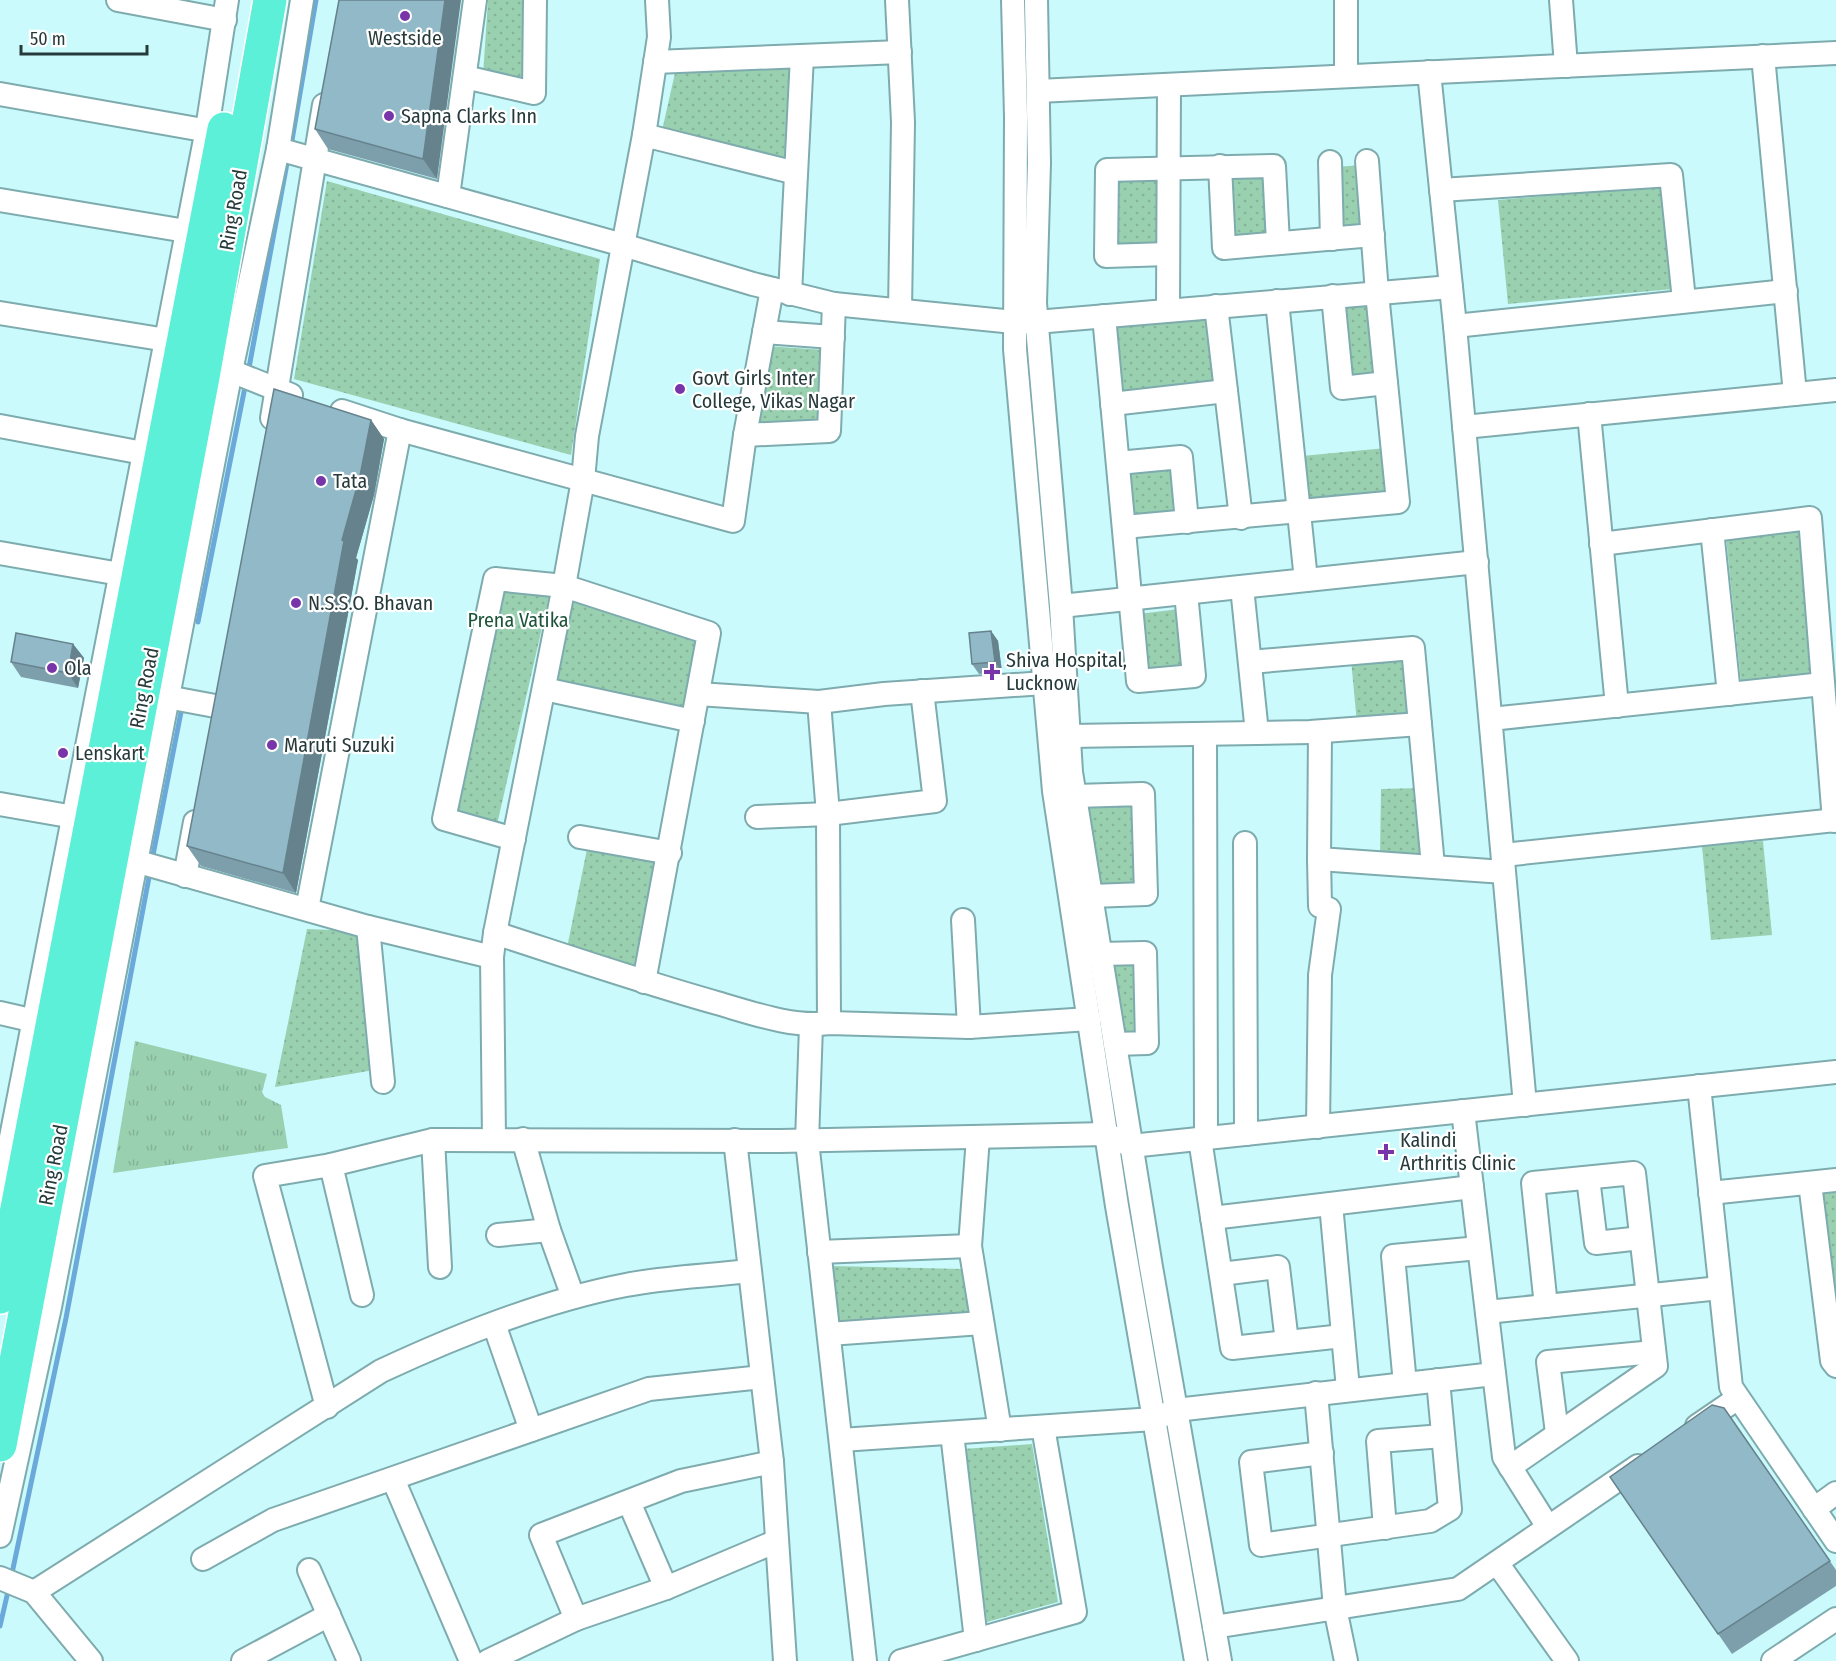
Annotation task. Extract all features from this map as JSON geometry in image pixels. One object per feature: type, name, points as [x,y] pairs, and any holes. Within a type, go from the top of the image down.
[{"type":"highway","name":"Ring Road","points":[[0,1445],[163,696],[204,377],[270,0]]},
{"type":"highway","name":"Ring Road","points":[[0,1297],[174,341],[215,131],[233,7]]},
{"type":"street","points":[[118,0],[233,7]]},
{"type":"street","points":[[268,437],[277,391],[302,0]]},
{"type":"street","points":[[448,196],[475,0]]},
{"type":"street","points":[[465,77],[534,93],[535,0]]},
{"type":"street","points":[[494,1139],[492,957],[495,933],[564,586],[583,480],[587,436],[644,135],[658,37],[657,0]]},
{"type":"street","points":[[897,0],[903,122],[900,310]]},
{"type":"street","points":[[1013,0],[1025,322],[1045,429],[1075,796],[1131,1146],[1220,1661]]},
{"type":"street","points":[[1036,0],[1038,91],[1021,429],[1054,791],[1106,1134],[1196,1661]]},
{"type":"street","points":[[1346,0],[1346,76]]},
{"type":"street","points":[[1561,0],[1566,66]]},
{"type":"street","points":[[655,62],[900,52]]},
{"type":"street","points":[[1038,91],[1836,52]]},
{"type":"street","points":[[236,373],[277,391],[400,430],[733,521],[745,435],[764,332],[781,291],[796,173],[802,56]]},
{"type":"street","points":[[1763,56],[1796,394]]},
{"type":"street","points":[[1429,72],[1477,562],[1525,1105]]},
{"type":"street","points":[[0,1536],[147,863],[163,696],[236,373],[293,152],[328,80]]},
{"type":"street","points":[[1168,310],[1169,85]]},
{"type":"street","points":[[0,94],[215,131],[186,231],[174,341],[143,453],[35,1021],[2,1169],[0,1194]]},
{"type":"street","points":[[644,135],[796,173]]},
{"type":"street","points":[[293,152],[781,291],[834,304],[1025,322],[1451,286]]},
{"type":"street","points":[[1124,527],[1299,513],[1398,502],[1377,293],[1367,161]]},
{"type":"street","points":[[1330,162],[1332,239]]},
{"type":"street","points":[[1220,166],[1224,248],[1373,235]]},
{"type":"street","points":[[1168,254],[1106,256],[1107,170],[1274,166],[1278,243]]},
{"type":"street","points":[[1441,190],[1671,175],[1684,300]]},
{"type":"street","points":[[0,200],[186,231]]},
{"type":"street","points":[[1455,326],[1786,291]]},
{"type":"street","points":[[1333,296],[1342,388],[1386,383]]},
{"type":"street","points":[[1276,301],[1306,580]]},
{"type":"street","points":[[745,435],[829,431],[834,304]]},
{"type":"street","points":[[1216,306],[1241,518]]},
{"type":"street","points":[[0,313],[174,341]]},
{"type":"street","points":[[1104,316],[1138,681],[1194,676],[1186,593]]},
{"type":"street","points":[[764,332],[833,337]]},
{"type":"street","points":[[1464,427],[1836,390]]},
{"type":"street","points":[[1112,404],[1226,391]]},
{"type":"street","points":[[1589,414],[1617,706]]},
{"type":"street","points":[[0,426],[143,453]]},
{"type":"street","points":[[1021,429],[1045,429]]},
{"type":"street","points":[[307,909],[400,430]]},
{"type":"street","points":[[1118,463],[1181,457],[1187,522]]},
{"type":"street","points":[[1319,859],[1433,866],[1503,863],[1835,820],[1810,518],[1601,544]]},
{"type":"street","points":[[1712,530],[1730,694]]},
{"type":"street","points":[[1031,546],[1055,545]]},
{"type":"street","points":[[0,553],[120,574]]},
{"type":"street","points":[[1061,606],[1477,562]]},
{"type":"street","points":[[514,839],[444,819],[495,579],[564,586],[709,633],[670,853],[644,982]]},
{"type":"street","points":[[1242,587],[1257,733]]},
{"type":"street","points":[[1250,662],[1413,648],[1433,866]]},
{"type":"street","points":[[698,694],[819,702],[922,691],[1067,681]]},
{"type":"street","points":[[211,728],[209,705],[219,682]]},
{"type":"street","points":[[1491,719],[1823,684]]},
{"type":"street","points":[[544,689],[693,721]]},
{"type":"street","points":[[758,817],[828,814],[935,801],[922,691]]},
{"type":"street","points":[[163,696],[209,705]]},
{"type":"street","points":[[819,702],[828,814],[820,1024],[807,1141],[865,1661]]},
{"type":"street","points":[[1070,736],[1320,732],[1420,724]]},
{"type":"street","points":[[1318,1126],[1320,975],[1329,909],[1320,906],[1320,732]]},
{"type":"street","points":[[1205,734],[1203,1139],[1212,1218],[1232,1348],[1343,1336]]},
{"type":"street","points":[[1075,796],[1143,794],[1146,894],[1091,896]]},
{"type":"street","points":[[186,876],[199,796]]},
{"type":"street","points":[[0,804],[74,817]]},
{"type":"street","points":[[580,837],[670,853]]},
{"type":"street","points":[[1245,843],[1246,1134]]},
{"type":"street","points":[[147,863],[368,927],[492,957]]},
{"type":"street","points":[[963,920],[969,1027]]},
{"type":"street","points":[[368,927],[383,1082]]},
{"type":"street","points":[[495,933],[644,982],[738,1009],[820,1024],[969,1027],[1089,1019]]},
{"type":"street","points":[[1100,954],[1145,953],[1147,1043],[1115,1044]]},
{"type":"street","points":[[0,1013],[35,1021]]},
{"type":"street","points":[[327,1407],[265,1176],[330,1165],[433,1140],[807,1141],[1106,1134],[1131,1146],[1836,1072]]},
{"type":"street","points":[[1699,1086],[1731,1387],[1836,1541]]},
{"type":"street","points":[[1463,1111],[1504,1457],[1548,1527]]},
{"type":"street","points":[[978,1137],[970,1246],[1000,1430]]},
{"type":"street","points":[[523,1139],[549,1230],[573,1297]]},
{"type":"street","points":[[433,1140],[440,1267]]},
{"type":"street","points":[[735,1140],[748,1271],[772,1462],[784,1661]]},
{"type":"street","points":[[330,1165],[362,1295]]},
{"type":"street","points":[[1510,1467],[1656,1366],[1634,1173],[1533,1183],[1546,1306]]},
{"type":"street","points":[[1588,1178],[1596,1243],[1641,1238]]},
{"type":"street","points":[[1710,1193],[1836,1180]]},
{"type":"street","points":[[1810,1183],[1832,1361],[1836,1366]]},
{"type":"street","points":[[1212,1218],[1472,1187]]},
{"type":"street","points":[[1330,1204],[1348,1389]]},
{"type":"street","points":[[498,1235],[549,1230]]},
{"type":"street","points":[[819,1252],[970,1246]]},
{"type":"street","points":[[1405,1384],[1393,1256],[1479,1248]]},
{"type":"street","points":[[1221,1274],[1278,1267],[1287,1342]]},
{"type":"street","points":[[92,1661],[14,1583],[327,1407],[381,1371],[494,1324],[573,1297],[627,1285],[748,1271]]},
{"type":"street","points":[[1487,1312],[1720,1288]]},
{"type":"street","points":[[829,1334],[982,1323]]},
{"type":"street","points":[[494,1324],[531,1430]]},
{"type":"street","points":[[1557,1434],[1548,1362],[1654,1352]]},
{"type":"street","points":[[841,1440],[1154,1419],[1176,1410],[1494,1374]]},
{"type":"street","points":[[203,1559],[273,1520],[650,1389],[762,1377]]},
{"type":"street","points":[[1322,1453],[1251,1462],[1261,1545],[1430,1521],[1450,1509],[1437,1380]]},
{"type":"street","points":[[1316,1393],[1335,1608],[1346,1661]]},
{"type":"street","points":[[1681,1437],[1738,1398]]},
{"type":"street","points":[[901,1661],[1075,1612],[1043,1427]]},
{"type":"street","points":[[951,1433],[976,1640]]},
{"type":"street","points":[[1385,1528],[1378,1441],[1443,1436]]},
{"type":"street","points":[[1214,1627],[1458,1589],[1653,1456]]},
{"type":"street","points":[[576,1619],[541,1535],[681,1481],[772,1462]]},
{"type":"street","points":[[393,1479],[471,1661]]},
{"type":"street","points":[[1814,1509],[1836,1494]]},
{"type":"street","points":[[629,1502],[666,1588]]},
{"type":"street","points":[[488,1661],[576,1619],[666,1588],[777,1541]]},
{"type":"street","points":[[1497,1563],[1567,1661]]},
{"type":"street","points":[[309,1570],[349,1661]]},
{"type":"street","points":[[248,1659],[329,1616]]},
{"type":"street","points":[[1773,1661],[1836,1618]]},
{"type":"green space","points":[[488,0],[528,0],[528,85],[483,76]]},
{"type":"green space","points":[[797,65],[788,168],[661,135],[675,73]]},
{"type":"green space","points":[[1364,165],[1368,229],[1338,232],[1334,167]]},
{"type":"green space","points":[[1269,171],[1272,236],[1230,239],[1226,173]]},
{"type":"green space","points":[[1111,179],[1158,179],[1158,250],[1111,250]]},
{"type":"green space","points":[[327,181],[600,259],[571,455],[294,379]]},
{"type":"green space","points":[[1663,185],[1673,289],[1508,304],[1498,200]]},
{"type":"green space","points":[[1371,302],[1380,375],[1347,379],[1338,306]]},
{"type":"green space","points":[[1210,313],[1218,385],[1120,396],[1111,323]]},
{"type":"green space","points":[[765,346],[825,350],[821,428],[753,430]]},
{"type":"green space","points":[[1386,448],[1391,495],[1307,503],[1302,456]]},
{"type":"green space","points":[[1174,465],[1179,512],[1132,517],[1127,469]]},
{"type":"green space","points":[[1802,530],[1816,675],[1741,682],[1726,537]]},
{"type":"green space","name":"Prena Vatika","points":[[498,588],[549,597],[496,829],[455,817]]},
{"type":"green space","points":[[569,595],[701,644],[685,711],[556,680]]},
{"type":"green space","points":[[1180,609],[1187,669],[1145,674],[1138,614]]},
{"type":"green space","points":[[1406,655],[1412,718],[1357,723],[1351,660]]},
{"type":"green space","points":[[1421,788],[1427,860],[1380,858],[1381,789]]},
{"type":"green space","points":[[1136,800],[1139,886],[1100,886],[1088,804]]},
{"type":"green space","points":[[1763,841],[1772,935],[1711,940],[1702,846]]},
{"type":"green space","points":[[587,849],[661,860],[633,972],[567,948]]},
{"type":"green space","points":[[307,929],[356,931],[374,1070],[275,1087]]},
{"type":"green space","points":[[1114,961],[1137,961],[1139,1033],[1124,1033]]},
{"type":"green space","points":[[135,1041],[267,1074],[262,1092],[265,1097],[281,1105],[288,1148],[113,1173]]},
{"type":"green space","points":[[1836,1192],[1836,1310],[1822,1194]]},
{"type":"green space","points":[[832,1266],[963,1269],[968,1313],[839,1323]]},
{"type":"green space","points":[[1032,1444],[1058,1602],[987,1622],[963,1449]]},
{"type":"building","points":[[339,0],[445,0],[423,159],[315,129]]},
{"type":"building","points":[[274,389],[371,420],[360,476],[342,540],[344,541],[283,873],[187,846]]},
{"type":"building","points":[[991,631],[995,662],[972,664],[969,633]]},
{"type":"building","points":[[16,633],[73,644],[68,673],[11,662]]},
{"type":"building","points":[[1712,1405],[1724,1408],[1830,1561],[1718,1634],[1610,1477]]},
{"type":"waterway","points":[[291,146],[316,0]]},
{"type":"waterway","points":[[248,373],[288,158]]},
{"type":"waterway","points":[[198,622],[246,382]]},
{"type":"waterway","points":[[152,860],[182,707]]},
{"type":"waterway","points":[[11,1578],[66,1318],[150,872]]},
{"type":"waterway","points":[[0,1626],[9,1587]]},
{"type":"place","name":"Westside","points":[[405,16]]},
{"type":"place","name":"Sapna Clarks Inn","points":[[389,116]]},
{"type":"place","name":"Govt Girls Inter College, Vikas Nagar","points":[[680,389]]},
{"type":"place","name":"Tata","points":[[321,481]]},
{"type":"place","name":"N.S.S.O. Bhavan","points":[[296,603]]},
{"type":"place","name":"Ola","points":[[52,668]]},
{"type":"place","name":"Shiva Hospital, Lucknow","points":[[992,672]]},
{"type":"place","name":"Maruti Suzuki","points":[[272,745]]},
{"type":"place","name":"Lenskart","points":[[63,753]]},
{"type":"place","name":"Kalindi Arthritis Clinic","points":[[1386,1152]]}]
